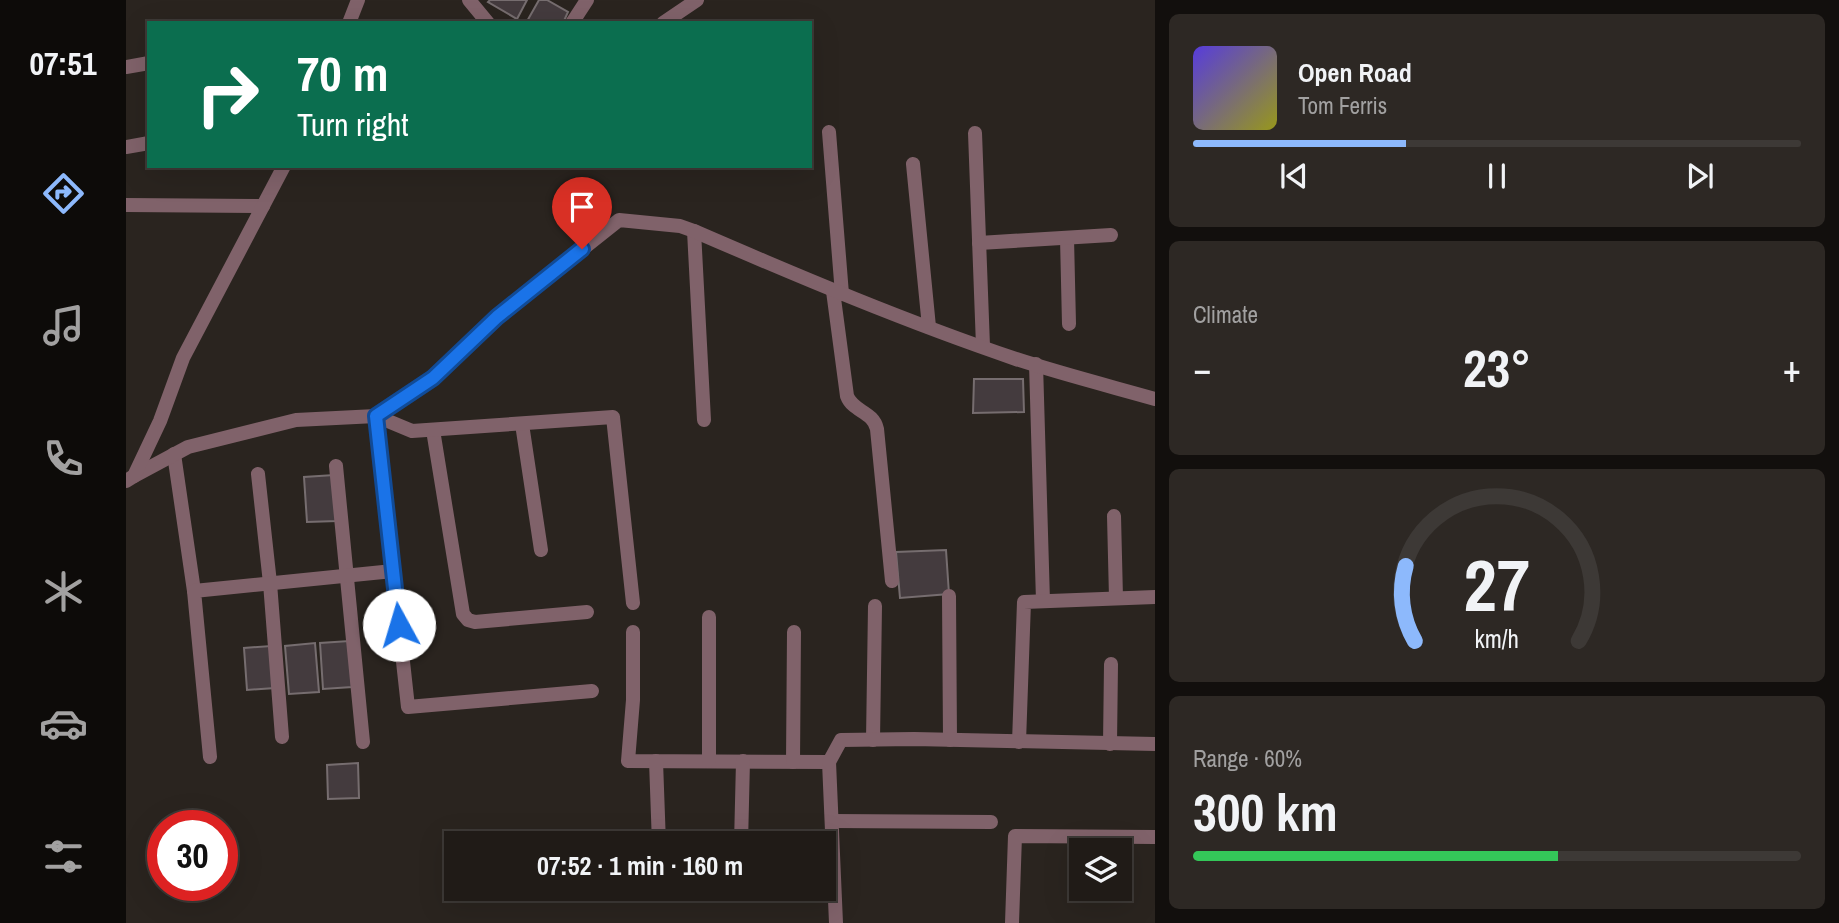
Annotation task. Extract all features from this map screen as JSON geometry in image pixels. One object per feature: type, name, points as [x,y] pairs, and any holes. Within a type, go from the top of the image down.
[{"type":"street","points":[[350,21],[358,0]]},
{"type":"street","points":[[573,21],[587,0]]},
{"type":"street","points":[[666,21],[696,0]]},
{"type":"street","points":[[473,2],[487,21]]},
{"type":"street","points":[[126,67],[147,63]]},
{"type":"street","points":[[829,132],[837,292],[847,396],[852,406],[870,416],[877,429],[891,581]]},
{"type":"street","points":[[975,133],[983,346]]},
{"type":"street","points":[[126,147],[147,143]]},
{"type":"street","points":[[913,164],[929,327]]},
{"type":"street","points":[[130,478],[160,421],[183,358],[283,168]]},
{"type":"street","points":[[126,205],[263,206]]},
{"type":"street","points":[[376,416],[433,378],[497,317],[619,220],[680,226],[837,292],[929,327],[1036,364],[1155,399]]},
{"type":"street","points":[[694,231],[704,420]]},
{"type":"street","points":[[979,243],[1111,235]]},
{"type":"street","points":[[1067,238],[1069,324]]},
{"type":"street","points":[[1036,364],[1043,601]]},
{"type":"street","points":[[130,478],[188,447],[296,419],[376,416],[412,431],[613,417],[633,604]]},
{"type":"street","points":[[376,416],[408,707],[592,691]]},
{"type":"street","points":[[522,424],[541,550]]},
{"type":"street","points":[[433,430],[463,614],[468,620],[475,622],[587,612]]},
{"type":"street","points":[[174,454],[194,591],[209,757]]},
{"type":"street","points":[[336,466],[363,742]]},
{"type":"street","points":[[258,474],[282,737]]},
{"type":"street","points":[[1114,516],[1116,598]]},
{"type":"street","points":[[194,591],[393,571]]},
{"type":"street","points":[[949,596],[950,740]]},
{"type":"street","points":[[1018,742],[1024,602],[1155,597]]},
{"type":"street","points":[[873,740],[875,606]]},
{"type":"street","points":[[709,617],[709,761]]},
{"type":"street","points":[[633,632],[628,761],[829,762]]},
{"type":"street","points":[[793,762],[794,632]]},
{"type":"street","points":[[1110,744],[1111,663]]},
{"type":"street","points":[[836,923],[829,762],[841,740],[1155,744]]},
{"type":"street","points":[[656,761],[659,831]]},
{"type":"street","points":[[741,831],[743,761]]},
{"type":"street","points":[[832,821],[991,822]]},
{"type":"street","points":[[1012,923],[1015,836],[1155,837]]},
{"type":"building","points":[[527,0],[517,19],[488,2]]},
{"type":"building","points":[[539,0],[547,0],[568,12],[564,21],[527,21]]},
{"type":"building","points":[[974,379],[1023,379],[1024,412],[973,413]]},
{"type":"building","points":[[334,475],[337,521],[307,522],[304,477]]},
{"type":"building","points":[[946,550],[949,594],[900,598],[896,552]]},
{"type":"building","points":[[349,641],[352,687],[323,689],[320,643]]},
{"type":"building","points":[[315,643],[319,692],[289,694],[285,646]]},
{"type":"building","points":[[271,646],[275,688],[247,690],[244,648]]},
{"type":"building","points":[[358,763],[359,798],[328,799],[327,765]]},
{"type":"route","points":[[399,625],[376,416],[433,378],[497,317],[582,249]]}]
